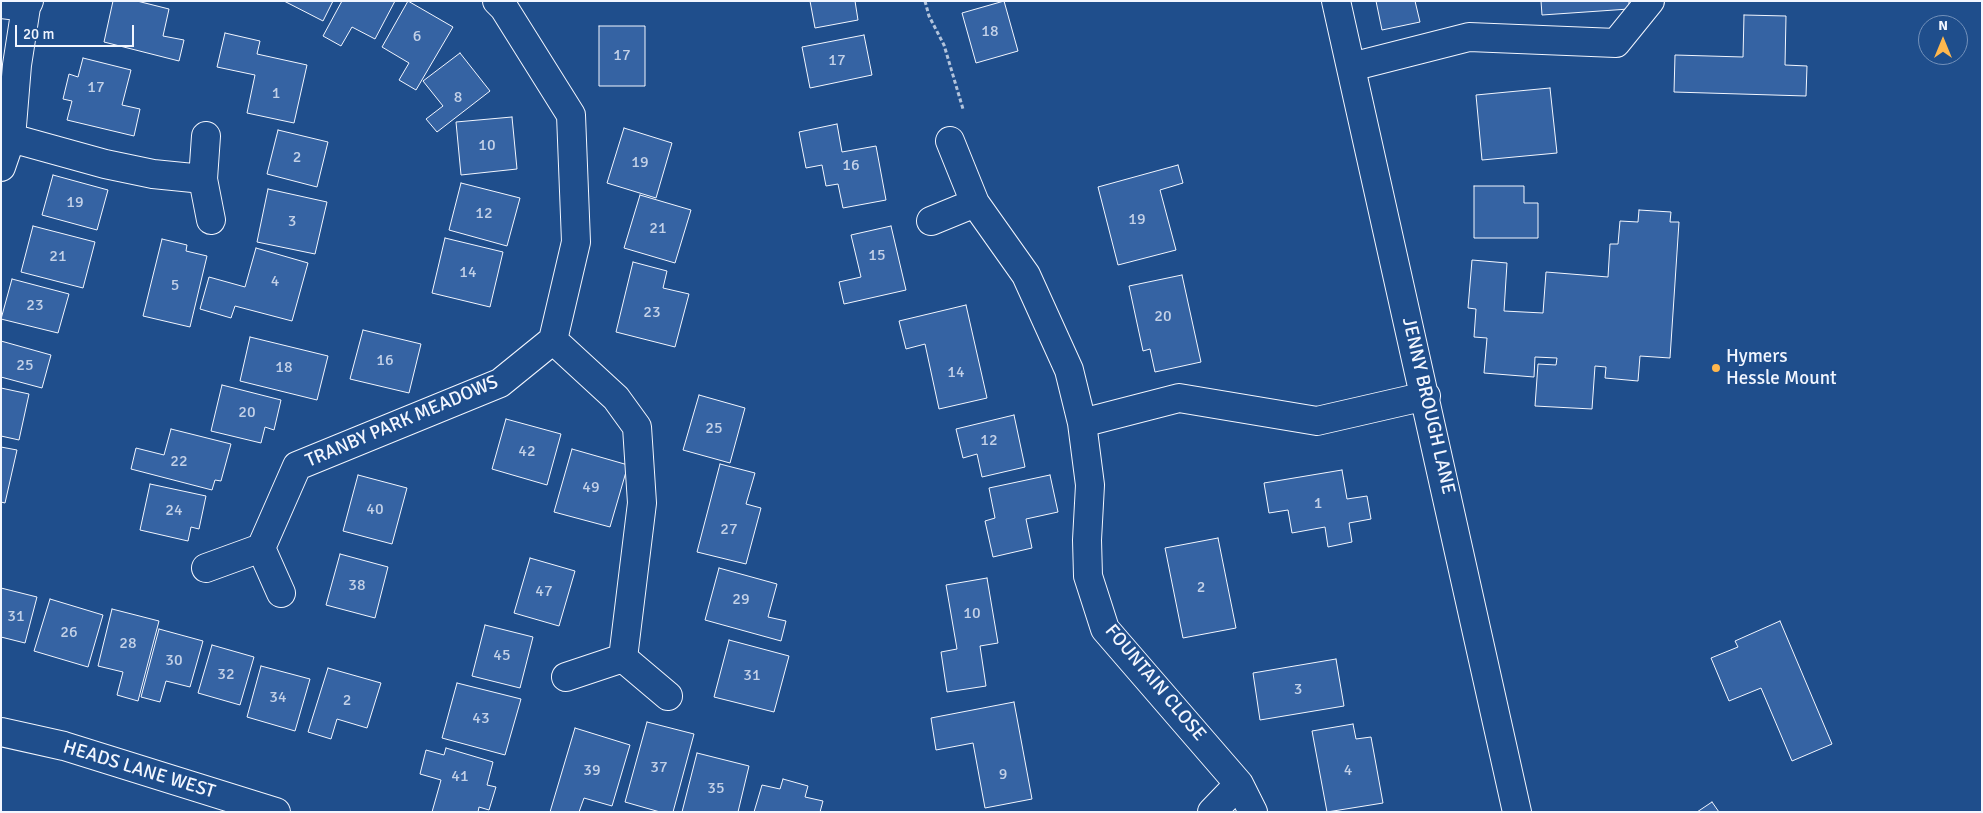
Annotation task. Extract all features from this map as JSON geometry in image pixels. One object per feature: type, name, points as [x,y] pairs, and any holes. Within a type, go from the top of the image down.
[{"type":"street","points":[[497,1],[504,8],[572,115],[576,242],[553,340],[616,398],[637,427],[642,503],[623,658]]},
{"type":"street","name":"JENNY BROUGH LANE","points":[[1336,1],[1426,396],[1517,812]]},
{"type":"street","points":[[1351,67],[1469,37],[1616,43],[1650,1]]},
{"type":"street","points":[[1,167],[11,138],[18,65],[19,4]]},
{"type":"street","points":[[206,136],[203,179],[211,220]]},
{"type":"street","points":[[11,138],[105,164],[153,174],[203,179]]},
{"type":"street","name":"FOUNTAIN CLOSE","points":[[950,141],[976,203],[1026,275],[1069,370],[1082,423],[1090,484],[1087,540],[1088,576],[1105,629],[1239,784],[1254,812]]},
{"type":"street","points":[[931,220],[976,203]]},
{"type":"street","name":"TRANBY PARK MEADOWS","points":[[261,548],[297,466],[500,382],[553,340]]},
{"type":"street","points":[[1082,423],[1179,398],[1317,421],[1426,396]]},
{"type":"street","points":[[206,568],[261,548],[281,592]]},
{"type":"street","points":[[566,677],[623,658]]},
{"type":"street","points":[[623,658],[668,696]]},
{"type":"street","name":"HEADS LANE WEST","points":[[1,732],[64,746],[276,812]]},
{"type":"street","points":[[1212,812],[1239,784]]},
{"type":"path","points":[[925,1],[929,16],[944,45],[966,121],[950,141]]},
{"type":"building","points":[[113,1],[137,1],[169,9],[163,36],[184,40],[179,61],[104,42]]},
{"type":"building","points":[[284,1],[333,1],[323,21]]},
{"type":"building","points":[[342,1],[395,1],[375,39],[352,27],[341,46],[323,36]]},
{"type":"building","points":[[408,1],[453,27],[416,90],[399,80],[409,63],[382,47]]},
{"type":"building","points":[[810,1],[855,1],[858,20],[815,28]]},
{"type":"building","points":[[1004,1],[1018,51],[976,63],[962,13]]},
{"type":"building","points":[[1376,1],[1415,1],[1420,22],[1382,30]]},
{"type":"building","points":[[1541,1],[1629,1],[1629,9],[1542,15]]},
{"type":"building","points":[[1744,15],[1786,16],[1785,65],[1807,66],[1806,96],[1674,92],[1675,55],[1743,57]]},
{"type":"building","points":[[599,26],[645,26],[645,86],[599,86]]},
{"type":"building","points":[[225,33],[260,41],[257,54],[307,65],[294,123],[247,113],[255,75],[217,67]]},
{"type":"building","points":[[864,35],[872,75],[810,88],[802,47]]},
{"type":"building","points":[[460,53],[490,91],[437,132],[426,119],[443,106],[423,81]]},
{"type":"building","points":[[83,58],[131,70],[122,105],[140,109],[134,136],[67,120],[72,101],[63,99],[69,74],[78,77]]},
{"type":"building","points":[[1550,88],[1557,153],[1482,160],[1476,95]]},
{"type":"building","points":[[512,117],[517,169],[461,175],[456,122]]},
{"type":"building","points":[[837,124],[842,152],[876,146],[886,200],[843,208],[838,184],[826,186],[822,165],[806,168],[799,132]]},
{"type":"building","points":[[624,128],[672,143],[656,198],[607,183]]},
{"type":"building","points":[[278,130],[328,142],[317,187],[267,174]]},
{"type":"building","points":[[1178,165],[1183,183],[1160,190],[1176,250],[1118,265],[1098,187]]},
{"type":"building","points":[[53,175],[108,190],[97,230],[42,215]]},
{"type":"building","points":[[461,183],[520,198],[507,246],[449,230]]},
{"type":"building","points":[[1474,186],[1524,186],[1524,203],[1538,203],[1538,238],[1474,238]]},
{"type":"building","points":[[268,189],[327,202],[315,254],[257,242]]},
{"type":"building","points":[[640,195],[691,210],[675,263],[624,248]]},
{"type":"building","points":[[1639,210],[1671,212],[1670,222],[1679,222],[1670,358],[1640,356],[1638,381],[1605,378],[1606,367],[1595,366],[1592,409],[1535,406],[1538,364],[1556,365],[1557,358],[1535,357],[1534,377],[1484,373],[1487,338],[1474,337],[1476,309],[1468,308],[1472,260],[1507,263],[1504,311],[1543,313],[1546,272],[1608,277],[1610,244],[1618,244],[1620,221],[1638,222]]},
{"type":"building","points":[[33,226],[95,242],[83,288],[21,272]]},
{"type":"building","points":[[891,226],[906,290],[844,304],[839,282],[861,277],[851,235]]},
{"type":"building","points":[[445,238],[503,252],[490,307],[432,293]]},
{"type":"building","points":[[162,239],[187,245],[186,251],[207,256],[190,327],[143,316]]},
{"type":"building","points":[[256,248],[308,263],[292,321],[235,306],[231,318],[200,309],[209,277],[245,287]]},
{"type":"building","points":[[633,262],[667,271],[663,288],[689,294],[675,347],[616,332]]},
{"type":"building","points":[[1182,275],[1201,362],[1155,372],[1150,349],[1143,351],[1129,286]]},
{"type":"building","points":[[12,279],[69,294],[58,333],[1,319]]},
{"type":"building","points":[[966,305],[987,398],[939,409],[925,344],[906,349],[899,321]]},
{"type":"building","points":[[363,330],[421,344],[409,393],[350,379]]},
{"type":"building","points":[[250,337],[328,356],[317,400],[240,381]]},
{"type":"building","points":[[1,341],[51,355],[42,388],[1,377]]},
{"type":"building","points":[[222,385],[281,400],[274,430],[265,427],[261,443],[211,431]]},
{"type":"building","points":[[1,388],[29,394],[19,440],[1,436]]},
{"type":"building","points":[[699,395],[745,408],[730,463],[683,450]]},
{"type":"building","points":[[1014,415],[1025,467],[982,477],[977,454],[963,458],[956,429]]},
{"type":"building","points":[[506,419],[561,434],[547,485],[492,469]]},
{"type":"building","points":[[171,429],[231,444],[221,481],[215,480],[212,490],[131,469],[136,448],[164,455]]},
{"type":"building","points":[[1,447],[17,450],[5,503],[1,502]]},
{"type":"building","points":[[572,449],[628,465],[610,527],[554,512]]},
{"type":"building","points":[[720,464],[755,473],[746,504],[761,508],[746,564],[697,552]]},
{"type":"building","points":[[1342,470],[1347,499],[1367,496],[1371,519],[1349,523],[1352,542],[1328,547],[1325,527],[1292,533],[1288,510],[1269,513],[1264,483]]},
{"type":"building","points":[[358,475],[407,488],[392,544],[343,531]]},
{"type":"building","points":[[1050,475],[1058,512],[1026,519],[1032,548],[993,557],[985,521],[995,518],[989,488]]},
{"type":"building","points":[[150,484],[206,496],[199,529],[191,527],[188,541],[140,530]]},
{"type":"building","points":[[1218,538],[1236,628],[1183,638],[1165,548]]},
{"type":"building","points":[[340,554],[388,567],[375,618],[326,605]]},
{"type":"building","points":[[530,558],[575,571],[559,626],[514,613]]},
{"type":"building","points":[[719,568],[777,584],[768,617],[786,621],[781,641],[705,620]]},
{"type":"building","points":[[987,578],[998,643],[980,646],[986,686],[947,692],[941,652],[957,649],[946,585]]},
{"type":"building","points":[[1,588],[37,597],[25,643],[1,637]]},
{"type":"building","points":[[50,599],[103,615],[88,667],[34,651]]},
{"type":"building","points":[[112,609],[159,621],[138,701],[117,695],[123,672],[98,666]]},
{"type":"building","points":[[1780,621],[1832,744],[1792,761],[1761,688],[1729,701],[1711,658],[1738,647],[1735,641]]},
{"type":"building","points":[[485,625],[533,637],[520,688],[472,676]]},
{"type":"building","points":[[159,629],[203,641],[190,687],[166,681],[160,702],[141,697]]},
{"type":"building","points":[[729,640],[789,656],[774,712],[714,697]]},
{"type":"building","points":[[212,645],[254,657],[240,705],[198,693]]},
{"type":"building","points":[[1336,659],[1344,706],[1260,720],[1253,673]]},
{"type":"building","points":[[261,666],[310,679],[295,731],[247,717]]},
{"type":"building","points":[[328,668],[381,683],[367,728],[337,719],[331,739],[308,732]]},
{"type":"building","points":[[457,683],[521,699],[505,755],[442,738]]},
{"type":"building","points":[[1014,702],[1032,799],[985,808],[973,743],[936,750],[931,718]]},
{"type":"building","points":[[647,722],[694,734],[673,812],[660,812],[625,802]]},
{"type":"building","points":[[1353,724],[1356,739],[1371,737],[1383,803],[1327,812],[1312,731]]},
{"type":"building","points":[[575,728],[630,745],[612,806],[584,798],[579,812],[550,812]]},
{"type":"building","points":[[446,748],[493,762],[487,785],[496,787],[489,810],[479,807],[478,812],[432,812],[441,780],[420,774],[426,750],[444,755]]},
{"type":"building","points":[[697,753],[749,766],[738,812],[682,812]]},
{"type":"building","points":[[783,779],[808,786],[805,797],[823,801],[820,812],[754,812],[762,785],[780,789]]},
{"type":"building","points":[[1712,802],[1719,812],[1697,812]]},
{"type":"place","name":"Hymers Hessle Mount","points":[[1716,368]]}]
